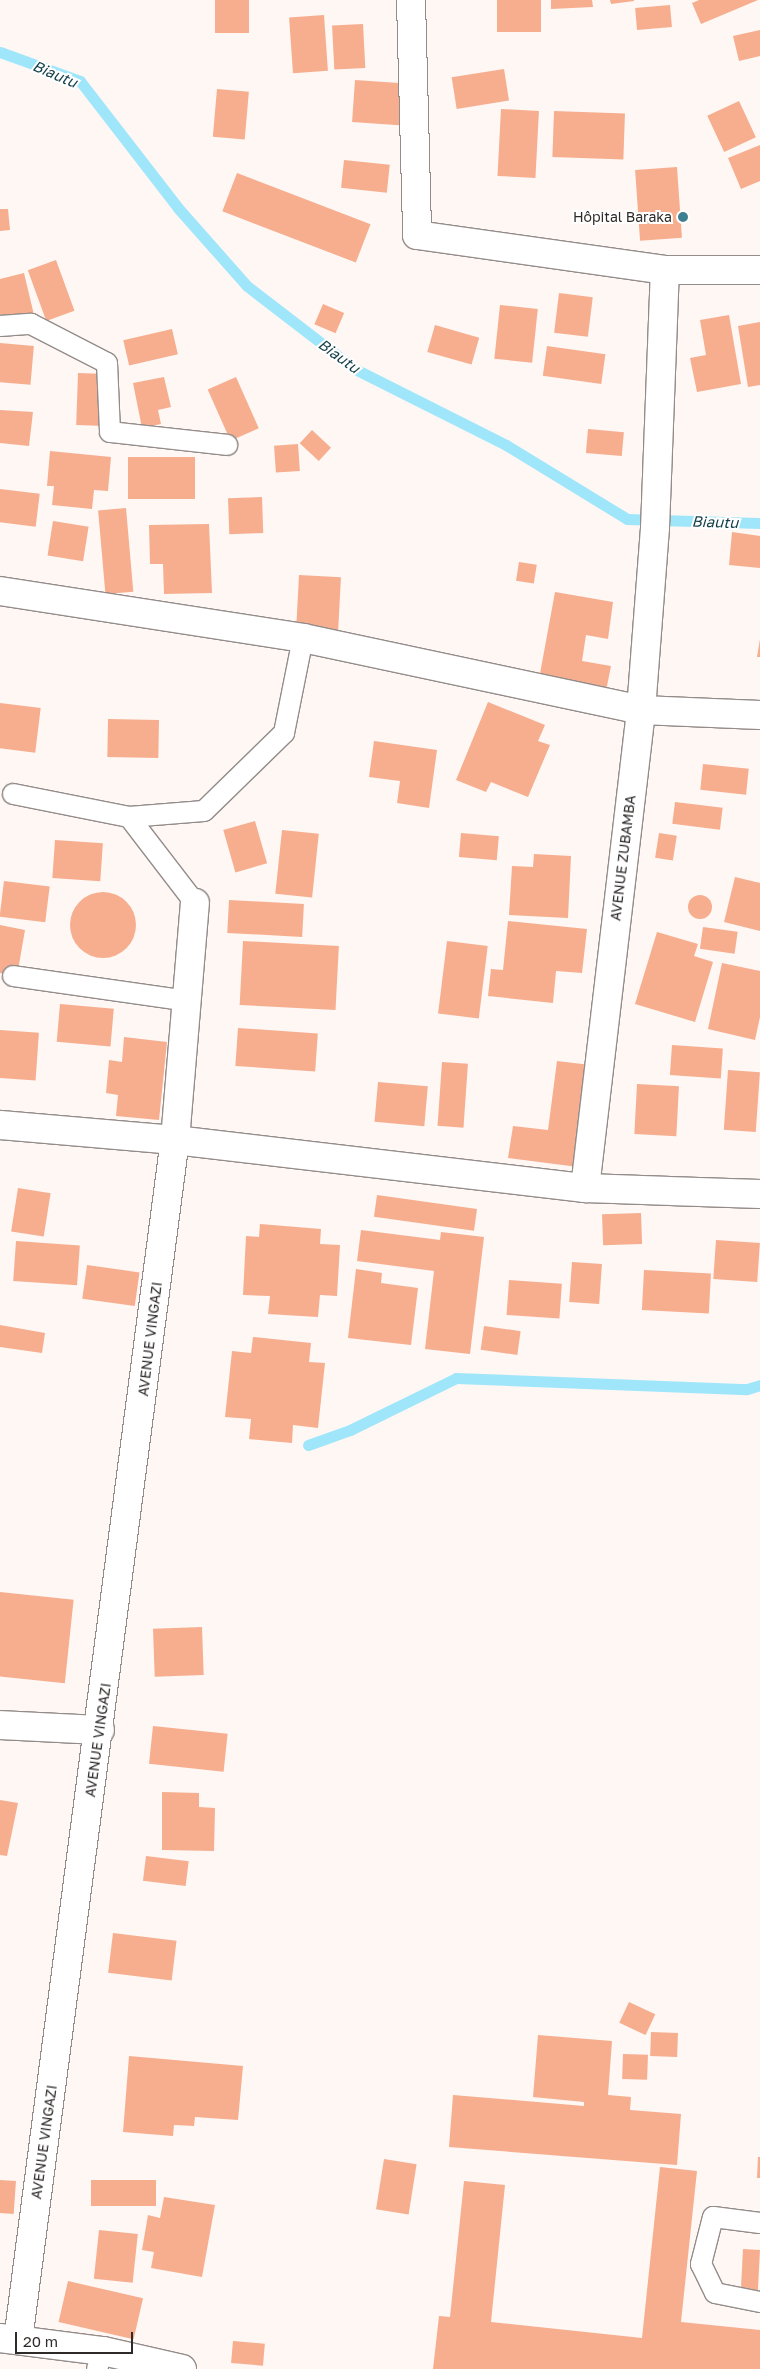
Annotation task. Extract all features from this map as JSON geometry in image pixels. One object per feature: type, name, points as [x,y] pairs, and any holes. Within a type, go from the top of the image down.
[{"type":"street","points":[[411,0],[417,235],[665,270],[760,270]]},
{"type":"street","name":"AVENUE ZUBAMBA","points":[[585,1188],[641,710],[655,528],[665,270]]},
{"type":"street","points":[[0,591],[303,638],[641,710],[760,715]]},
{"type":"street","name":"AVENUE VINGAZI","points":[[9,2339],[100,1730],[175,1140],[196,903]]},
{"type":"street","points":[[0,1125],[175,1140],[585,1188],[760,1194]]},
{"type":"street","points":[[0,1725],[100,1730]]},
{"type":"street","points":[[9,2339],[100,2360],[182,2369]]},
{"type":"lane","points":[[0,326],[31,324],[107,363],[110,432],[226,445]]},
{"type":"lane","points":[[13,794],[129,817],[204,811],[284,733],[303,638]]},
{"type":"lane","points":[[129,817],[196,903]]},
{"type":"lane","points":[[13,976],[188,1001]]},
{"type":"lane","points":[[760,2223],[713,2217],[701,2264],[714,2293],[760,2302]]},
{"type":"building","points":[[215,0],[249,0],[249,33],[215,33]]},
{"type":"building","points":[[497,0],[541,0],[541,32],[497,32]]},
{"type":"building","points":[[551,0],[592,0],[593,7],[551,9]]},
{"type":"building","points":[[610,0],[634,0],[634,1],[611,4]]},
{"type":"building","points":[[699,0],[758,0],[701,24],[692,3]]},
{"type":"building","points":[[670,5],[672,27],[637,30],[635,8]]},
{"type":"building","points":[[324,15],[328,71],[293,73],[289,17]]},
{"type":"building","points":[[363,24],[365,68],[334,70],[332,26]]},
{"type":"building","points":[[760,30],[760,56],[739,61],[733,36]]},
{"type":"building","points":[[504,69],[509,101],[457,109],[452,77]]},
{"type":"building","points":[[355,80],[406,84],[403,125],[352,122]]},
{"type":"building","points":[[217,89],[249,92],[245,140],[213,137]]},
{"type":"building","points":[[739,101],[756,137],[724,152],[707,116]]},
{"type":"building","points":[[501,109],[539,111],[535,178],[497,176]]},
{"type":"building","points":[[554,111],[625,113],[623,159],[552,157]]},
{"type":"building","points":[[760,145],[760,181],[741,189],[728,158]]},
{"type":"building","points":[[344,160],[390,165],[387,193],[341,188]]},
{"type":"building","points":[[677,167],[682,238],[640,241],[635,170]]},
{"type":"building","points":[[237,173],[371,224],[356,263],[222,211]]},
{"type":"building","points":[[0,209],[8,209],[10,230],[0,231]]},
{"type":"building","points":[[56,260],[74,311],[46,321],[28,270]]},
{"type":"building","points":[[24,273],[34,315],[0,323],[0,279]]},
{"type":"building","points":[[559,293],[593,297],[588,337],[554,333]]},
{"type":"building","points":[[323,304],[344,313],[336,333],[314,324]]},
{"type":"building","points":[[500,305],[538,309],[532,363],[494,359]]},
{"type":"building","points":[[729,315],[741,384],[697,392],[690,358],[706,355],[700,320]]},
{"type":"building","points":[[760,322],[760,385],[748,387],[738,326]]},
{"type":"building","points":[[435,325],[479,338],[472,365],[427,352]]},
{"type":"building","points":[[172,329],[178,354],[129,366],[123,340]]},
{"type":"building","points":[[0,343],[34,346],[30,385],[0,382]]},
{"type":"building","points":[[547,346],[605,354],[601,384],[543,376]]},
{"type":"building","points":[[78,373],[107,374],[105,426],[76,425]]},
{"type":"building","points":[[164,377],[171,407],[158,410],[161,424],[142,428],[133,383]]},
{"type":"building","points":[[236,377],[259,428],[230,441],[208,390]]},
{"type":"building","points":[[0,410],[33,412],[29,446],[0,443]]},
{"type":"building","points":[[588,429],[624,432],[622,456],[586,453]]},
{"type":"building","points":[[312,430],[331,448],[319,461],[300,443]]},
{"type":"building","points":[[298,444],[300,471],[276,473],[274,446]]},
{"type":"building","points":[[50,451],[111,457],[108,491],[94,490],[92,509],[52,505],[54,486],[47,486]]},
{"type":"building","points":[[128,457],[195,457],[195,499],[128,499]]},
{"type":"building","points":[[0,489],[40,494],[36,527],[0,522]]},
{"type":"building","points":[[262,497],[263,533],[229,534],[228,498]]},
{"type":"building","points":[[126,508],[133,592],[105,594],[98,510]]},
{"type":"building","points":[[53,521],[89,527],[83,561],[48,556]]},
{"type":"building","points":[[209,524],[212,593],[164,594],[163,564],[150,564],[149,525]]},
{"type":"building","points":[[732,532],[760,536],[760,568],[729,565]]},
{"type":"building","points":[[519,562],[537,565],[534,584],[516,581]]},
{"type":"building","points":[[299,575],[341,577],[338,630],[296,628]]},
{"type":"building","points":[[555,592],[613,602],[608,639],[586,635],[582,661],[611,666],[604,701],[537,690]]},
{"type":"building","points":[[760,639],[760,657],[757,657]]},
{"type":"building","points":[[488,702],[545,725],[538,741],[550,745],[528,797],[491,782],[486,792],[456,780]]},
{"type":"building","points":[[0,703],[41,708],[35,753],[0,748]]},
{"type":"building","points":[[108,719],[159,720],[158,758],[107,757]]},
{"type":"building","points":[[374,741],[437,750],[429,808],[397,803],[400,781],[369,777]]},
{"type":"building","points":[[703,764],[749,769],[746,795],[700,790]]},
{"type":"building","points":[[675,802],[723,808],[720,830],[672,824]]},
{"type":"building","points":[[255,821],[267,863],[235,872],[223,830]]},
{"type":"building","points":[[282,830],[319,834],[312,898],[275,894]]},
{"type":"building","points":[[461,833],[499,836],[497,860],[459,857]]},
{"type":"building","points":[[659,833],[677,836],[673,861],[655,858]]},
{"type":"building","points":[[55,840],[103,843],[100,881],[52,878]]},
{"type":"building","points":[[534,854],[571,856],[568,918],[509,915],[512,866],[533,867]]},
{"type":"building","points":[[735,877],[760,883],[760,931],[724,922]]},
{"type":"building","points":[[4,881],[50,887],[45,922],[0,917]]},
{"type":"building","points":[[109,892],[127,901],[134,912],[136,925],[134,938],[127,949],[116,956],[97,958],[79,949],[72,938],[70,919],[79,901],[90,894]]},
{"type":"building","points":[[700,895],[709,898],[712,907],[709,916],[700,919],[691,916],[688,907],[691,898]]},
{"type":"building","points":[[229,900],[304,904],[302,937],[227,933]]},
{"type":"building","points":[[508,921],[587,929],[582,973],[556,971],[553,1003],[488,996],[491,969],[503,970]]},
{"type":"building","points":[[0,925],[25,930],[17,976],[0,973]]},
{"type":"building","points":[[703,927],[738,932],[735,954],[700,949]]},
{"type":"building","points":[[657,932],[698,944],[694,956],[713,962],[695,1022],[635,1004]]},
{"type":"building","points":[[243,941],[339,946],[336,1010],[240,1005]]},
{"type":"building","points":[[447,941],[488,946],[479,1018],[438,1013]]},
{"type":"building","points":[[722,963],[760,971],[760,1017],[755,1040],[708,1029]]},
{"type":"building","points":[[60,1004],[114,1009],[110,1047],[57,1042]]},
{"type":"building","points":[[238,1028],[318,1034],[315,1071],[235,1066]]},
{"type":"building","points":[[0,1030],[39,1033],[36,1081],[0,1078]]},
{"type":"building","points":[[124,1037],[167,1042],[159,1120],[116,1116],[118,1095],[106,1093],[109,1060],[122,1062]]},
{"type":"building","points":[[672,1045],[723,1049],[721,1078],[670,1075]]},
{"type":"building","points":[[557,1061],[599,1066],[586,1168],[508,1158],[513,1126],[548,1130]]},
{"type":"building","points":[[442,1062],[468,1064],[463,1128],[438,1126]]},
{"type":"building","points":[[728,1070],[760,1072],[756,1132],[724,1130]]},
{"type":"building","points":[[378,1082],[428,1086],[424,1126],[375,1122]]},
{"type":"building","points":[[637,1084],[679,1086],[676,1136],[634,1134]]},
{"type":"building","points":[[18,1188],[51,1193],[44,1237],[11,1231]]},
{"type":"building","points":[[377,1195],[477,1209],[474,1231],[374,1217]]},
{"type":"building","points":[[641,1213],[642,1244],[603,1245],[602,1214]]},
{"type":"building","points":[[260,1224],[321,1229],[320,1244],[340,1245],[337,1296],[320,1295],[318,1317],[268,1314],[270,1296],[243,1295],[246,1236],[259,1237]]},
{"type":"building","points":[[361,1230],[440,1240],[441,1232],[484,1237],[470,1354],[425,1349],[434,1271],[357,1261]]},
{"type":"building","points":[[716,1240],[760,1243],[757,1282],[713,1279]]},
{"type":"building","points":[[16,1241],[80,1245],[77,1285],[13,1281]]},
{"type":"building","points":[[572,1262],[602,1264],[599,1304],[569,1302]]},
{"type":"building","points":[[87,1265],[139,1272],[135,1306],[82,1299]]},
{"type":"building","points":[[356,1269],[382,1273],[381,1283],[418,1288],[411,1345],[348,1338]]},
{"type":"building","points":[[644,1270],[711,1274],[709,1313],[642,1310]]},
{"type":"building","points":[[509,1280],[562,1284],[559,1319],[507,1315]]},
{"type":"building","points":[[0,1325],[45,1333],[42,1353],[0,1347]]},
{"type":"building","points":[[484,1326],[521,1331],[517,1355],[481,1350]]},
{"type":"building","points":[[253,1337],[311,1343],[309,1362],[325,1363],[318,1428],[293,1425],[292,1443],[249,1439],[251,1419],[225,1417],[232,1351],[251,1353]]},
{"type":"building","points":[[0,1592],[74,1600],[65,1683],[0,1676]]},
{"type":"building","points":[[202,1627],[204,1675],[155,1677],[153,1629]]},
{"type":"building","points":[[153,1726],[228,1734],[224,1772],[149,1764]]},
{"type":"building","points":[[162,1792],[199,1793],[199,1807],[215,1808],[214,1851],[162,1850]]},
{"type":"building","points":[[0,1800],[18,1803],[7,1856],[0,1855]]},
{"type":"building","points":[[146,1856],[189,1861],[186,1886],[143,1881]]},
{"type":"building","points":[[113,1933],[177,1941],[172,1981],[108,1973]]},
{"type":"building","points":[[629,2002],[655,2014],[646,2035],[619,2023]]},
{"type":"building","points":[[651,2032],[678,2033],[677,2057],[650,2056]]},
{"type":"building","points":[[538,2035],[612,2041],[608,2095],[631,2097],[630,2110],[681,2114],[677,2165],[449,2147],[453,2095],[584,2106],[584,2102],[533,2097]]},
{"type":"building","points":[[623,2054],[648,2055],[647,2080],[622,2079]]},
{"type":"building","points":[[129,2056],[243,2066],[238,2120],[195,2117],[194,2126],[174,2125],[173,2136],[123,2132]]},
{"type":"building","points":[[758,2157],[760,2157],[760,2178],[757,2178]]},
{"type":"building","points":[[384,2159],[417,2164],[409,2215],[376,2209]]},
{"type":"building","points":[[660,2167],[697,2171],[681,2322],[760,2330],[760,2369],[433,2369],[439,2316],[450,2317],[464,2181],[505,2185],[491,2322],[642,2338]]},
{"type":"building","points":[[0,2180],[16,2181],[14,2214],[0,2213]]},
{"type":"building","points":[[91,2180],[156,2180],[156,2206],[91,2206]]},
{"type":"building","points":[[164,2197],[215,2205],[202,2277],[151,2268],[154,2252],[142,2250],[148,2215],[160,2218]]},
{"type":"building","points":[[99,2230],[138,2234],[133,2283],[94,2279]]},
{"type":"building","points":[[743,2249],[760,2250],[757,2300],[740,2299]]},
{"type":"building","points":[[68,2281],[143,2298],[134,2339],[59,2322]]},
{"type":"building","points":[[233,2341],[265,2344],[263,2366],[231,2363]]},
{"type":"waterway","name":"Biautu","points":[[0,52],[80,81],[178,208],[247,286],[355,369],[506,445],[627,519],[760,523]]},
{"type":"waterway","points":[[308,1445],[350,1430],[456,1378],[747,1389],[760,1385]]},
{"type":"place","name":"Hôpital Baraka","points":[[683,217]]}]
